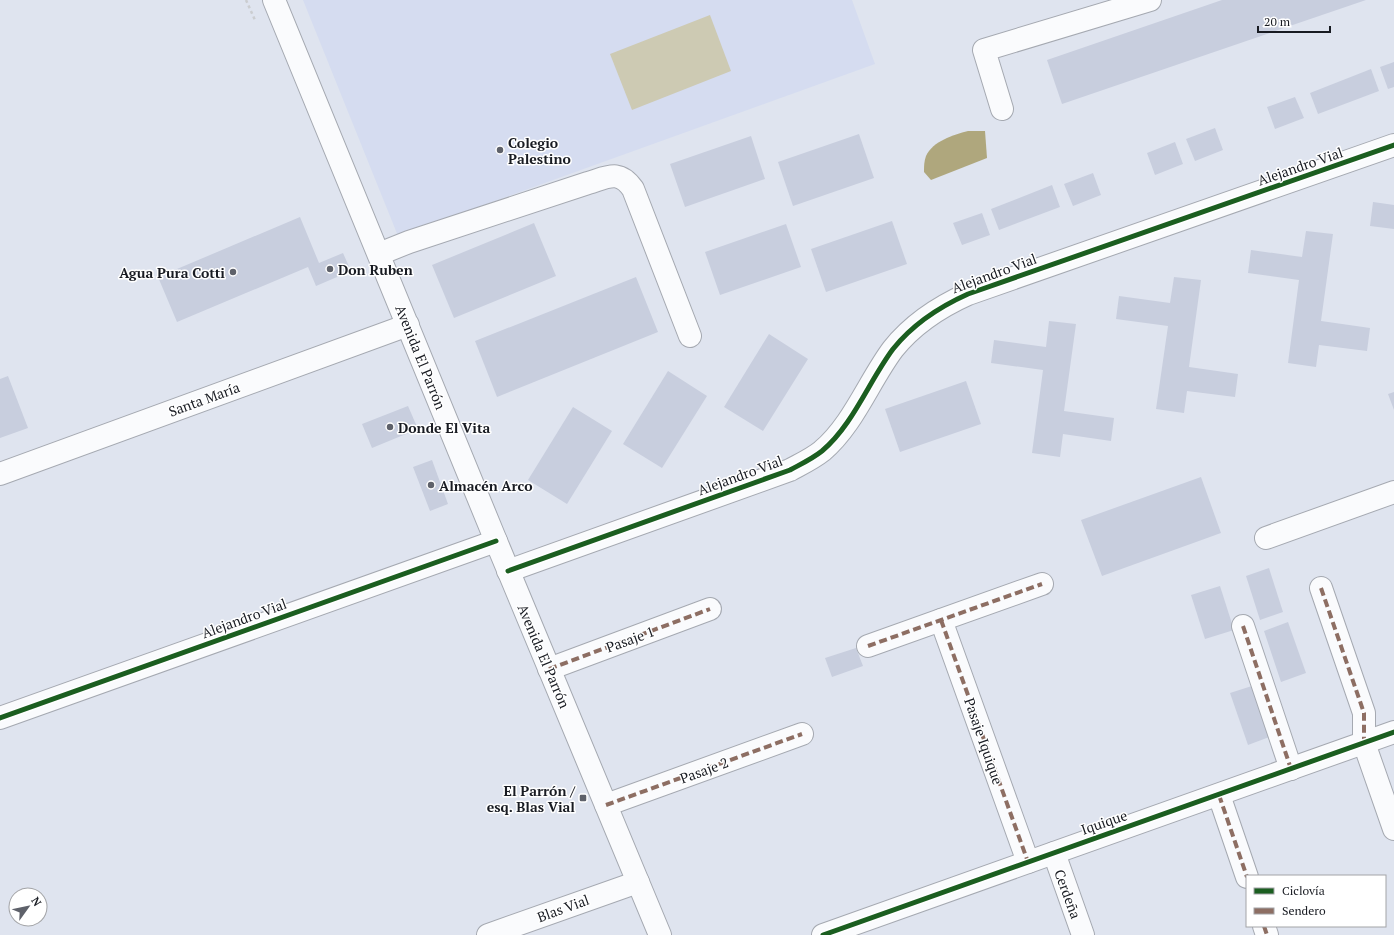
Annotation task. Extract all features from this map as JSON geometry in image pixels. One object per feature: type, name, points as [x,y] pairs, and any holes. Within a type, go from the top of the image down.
[{"type":"street","name":"Avenida El Parrón","points":[[274,0],[508,572],[550,668],[660,935]]},
{"type":"street","points":[[1002,109],[984,50],[1150,0]]},
{"type":"street","name":"Alejandro Vial","points":[[508,572],[790,470],[807,462],[834,440],[893,350],[907,334],[923,320],[952,301],[1394,145]]},
{"type":"street","points":[[379,254],[409,242],[588,183],[612,176],[620,177],[627,181],[633,189],[690,336]]},
{"type":"street","name":"Santa María","points":[[0,474],[408,325]]},
{"type":"street","points":[[1266,538],[1394,492]]},
{"type":"street","name":"Alejandro Vial","points":[[0,718],[496,541]]},
{"type":"street","points":[[868,646],[1042,584]]},
{"type":"street","points":[[1321,588],[1364,713],[1364,743],[1394,829]]},
{"type":"street","name":"Pasaje 1","points":[[550,668],[710,609]]},
{"type":"street","name":"Pasaje Iquique","points":[[942,620],[1028,862]]},
{"type":"street","points":[[1243,626],[1291,769]]},
{"type":"street","name":"Iquique","points":[[823,935],[1394,732]]},
{"type":"street","name":"Pasaje 2","points":[[606,805],[802,734]]},
{"type":"street","points":[[1218,795],[1246,875]]},
{"type":"street","name":"Cerdeña","points":[[1054,853],[1083,935]]},
{"type":"street","name":"Blas Vial","points":[[488,935],[638,882]]},
{"type":"shaded area","name":"Colegio Palestino","points":[[303,0],[852,0],[875,64],[398,236]]},
{"type":"shaded area","points":[[710,15],[731,71],[632,110],[610,54]]},
{"type":"shaded area","points":[[968,131],[985,131],[987,158],[931,180],[924,172],[925,160],[929,151],[933,146],[944,139]]},
{"type":"building","points":[[1222,0],[1366,0],[1062,104],[1047,60]]},
{"type":"building","points":[[1394,62],[1394,87],[1388,89],[1380,67]]},
{"type":"building","points":[[1371,69],[1379,91],[1318,114],[1310,93]]},
{"type":"building","points":[[1295,97],[1304,118],[1275,129],[1267,107]]},
{"type":"building","points":[[1215,128],[1223,150],[1195,161],[1186,139]]},
{"type":"building","points":[[859,134],[874,178],[793,206],[778,162]]},
{"type":"building","points":[[751,136],[765,179],[685,207],[670,164]]},
{"type":"building","points":[[1175,142],[1183,164],[1155,175],[1147,153]]},
{"type":"building","points":[[1093,173],[1101,195],[1073,206],[1064,184]]},
{"type":"building","points":[[1052,185],[1060,207],[999,230],[991,209]]},
{"type":"building","points":[[1373,202],[1394,205],[1394,229],[1370,226]]},
{"type":"building","points":[[982,213],[990,235],[962,245],[953,223]]},
{"type":"building","name":"Agua Pura Cotti","points":[[300,217],[319,263],[343,253],[351,271],[316,286],[308,267],[177,322],[158,277]]},
{"type":"building","points":[[892,221],[907,264],[826,292],[811,249]]},
{"type":"building","points":[[534,223],[556,276],[454,318],[432,265]]},
{"type":"building","points":[[786,224],[801,267],[720,295],[705,252]]},
{"type":"building","points":[[1306,231],[1333,234],[1321,321],[1370,328],[1367,351],[1319,345],[1316,367],[1288,363],[1299,280],[1248,273],[1251,250],[1302,257]]},
{"type":"building","points":[[636,277],[658,332],[497,397],[475,341]]},
{"type":"building","points":[[1174,277],[1201,280],[1189,367],[1238,374],[1235,397],[1187,391],[1184,413],[1156,409],[1168,326],[1116,319],[1119,296],[1170,303]]},
{"type":"building","points":[[1049,321],[1076,324],[1064,411],[1114,418],[1111,441],[1063,434],[1060,457],[1032,453],[1043,370],[991,363],[994,340],[1046,347]]},
{"type":"building","points":[[769,334],[808,359],[763,431],[724,407]]},
{"type":"building","points":[[668,371],[707,396],[662,468],[623,444]]},
{"type":"building","points":[[8,376],[28,428],[0,438],[0,379]]},
{"type":"building","points":[[966,381],[981,424],[900,452],[885,409]]},
{"type":"building","points":[[1394,392],[1394,410],[1388,394]]},
{"type":"building","name":"Donde El Vita","points":[[408,406],[418,429],[372,448],[362,424]]},
{"type":"building","points":[[573,407],[612,431],[567,504],[528,480]]},
{"type":"building","name":"Almacén Arco","points":[[432,460],[448,504],[430,511],[413,467]]},
{"type":"building","points":[[1201,477],[1221,533],[1102,576],[1081,520]]},
{"type":"building","points":[[1269,568],[1283,612],[1260,620],[1246,576]]},
{"type":"building","points":[[1220,586],[1234,630],[1205,639],[1191,595]]},
{"type":"building","points":[[1288,622],[1306,673],[1281,682],[1264,631]]},
{"type":"building","points":[[856,648],[863,666],[832,677],[825,658]]},
{"type":"building","points":[[1255,685],[1272,736],[1248,745],[1230,693]]},
{"type":"marked path","points":[[868,646],[1042,584]]},
{"type":"marked path","points":[[1321,588],[1364,713],[1364,743]]},
{"type":"marked path","points":[[549,669],[710,609]]},
{"type":"marked path","points":[[941,620],[1028,862]]},
{"type":"marked path","points":[[1243,626],[1291,769]]},
{"type":"marked path","points":[[606,805],[802,734]]},
{"type":"marked path","points":[[1219,795],[1246,875]]},
{"type":"marked path","points":[[1264,927],[1267,935]]},
{"type":"cycle path","points":[[508,571],[790,470],[810,459],[822,451],[843,429],[884,362],[901,340],[927,317],[957,299],[1394,145]]},
{"type":"cycle path","points":[[0,718],[496,541]]},
{"type":"cycle path","points":[[823,935],[1394,732]]},
{"type":"place","name":"Colegio Palestino","points":[[500,150]]},
{"type":"place","name":"Don Ruben","points":[[330,269]]},
{"type":"place","name":"Agua Pura Cotti","points":[[233,272]]},
{"type":"place","name":"Donde El Vita","points":[[390,427]]},
{"type":"place","name":"Almacén Arco","points":[[431,485]]},
{"type":"place","name":"El Parrón / esq. Blas Vial","points":[[583,798]]}]
